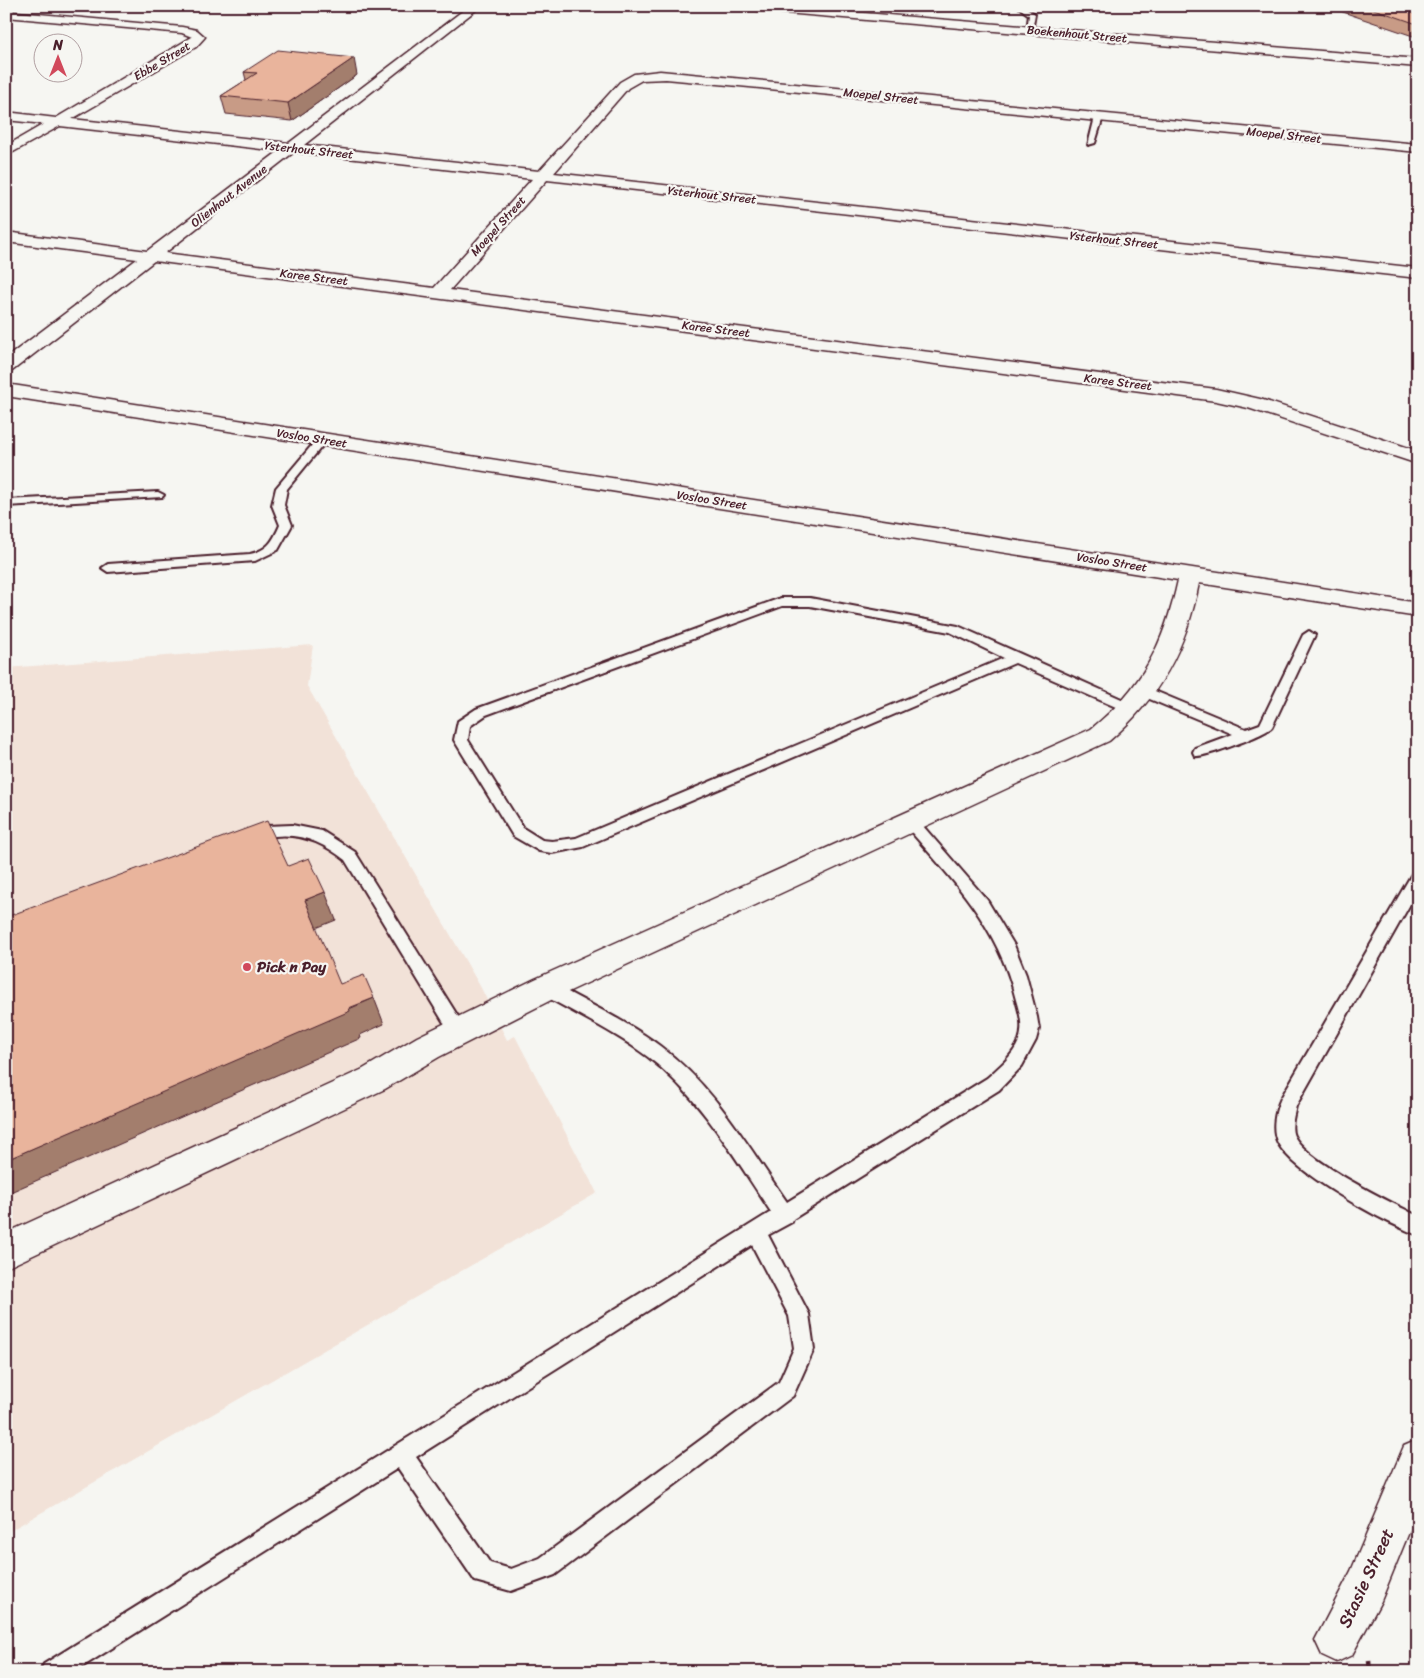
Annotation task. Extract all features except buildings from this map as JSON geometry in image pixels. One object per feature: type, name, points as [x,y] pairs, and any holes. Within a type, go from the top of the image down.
[{"type":"street","name":"Olienhout Avenue","points":[[6,367],[476,6]]},
{"type":"street","name":"Boekenhout Street","points":[[737,6],[1418,63]]},
{"type":"street","name":"Ebbe Street","points":[[6,14],[182,30],[198,34],[199,37],[192,44],[6,152]]},
{"type":"street","name":"Moepel Street","points":[[438,293],[624,85],[630,80],[644,75],[666,75],[1418,148]]},
{"type":"street","name":"Ysterhout Street","points":[[6,116],[1418,274]]},
{"type":"street","name":"Karee Street","points":[[6,237],[1222,396],[1253,403],[1418,458]]},
{"type":"street","name":"Vosloo Street","points":[[6,390],[1418,610]]},
{"type":"street","points":[[6,1251],[365,1084],[458,1032],[546,988],[1088,742],[1110,728],[1138,700],[1163,663],[1183,614],[1190,574]]},
{"type":"street","name":"Stasie Street","points":[[1336,1640],[1366,1586],[1418,1460]]},
{"type":"lane","points":[[1020,6],[1032,14],[1030,30]]},
{"type":"lane","points":[[1092,143],[1099,117]]},
{"type":"lane","points":[[108,568],[251,558],[273,550],[279,544],[286,525],[278,504],[282,488],[322,440]]},
{"type":"lane","points":[[6,503],[158,495]]},
{"type":"lane","points":[[1015,658],[578,844],[565,846],[539,846],[518,832],[461,740],[463,724],[481,712],[781,602],[810,602],[939,625],[966,634],[1015,658],[1248,735]]},
{"type":"lane","points":[[1200,752],[1265,728],[1309,635]]},
{"type":"lane","points":[[52,1672],[757,1234],[994,1084],[1021,1056],[1031,1031],[1016,965],[1004,938],[990,915],[911,822]]},
{"type":"lane","points":[[237,840],[255,834],[284,830],[306,832],[326,838],[340,847],[350,856],[458,1032]]},
{"type":"lane","points":[[1418,876],[1287,1104],[1283,1124],[1285,1139],[1293,1151],[1311,1165],[1418,1226]]},
{"type":"lane","points":[[546,988],[646,1046],[671,1065],[724,1128],[785,1216]]},
{"type":"lane","points":[[401,1454],[483,1574],[511,1580],[547,1567],[786,1389],[804,1349],[799,1314],[757,1234]]},
{"type":"shaded area","points":[[313,645],[307,686],[480,986],[507,1040],[515,1036],[597,1193],[6,1533],[6,668]]},
{"type":"place","name":"Pick n Pay","points":[[247,967]]}]
